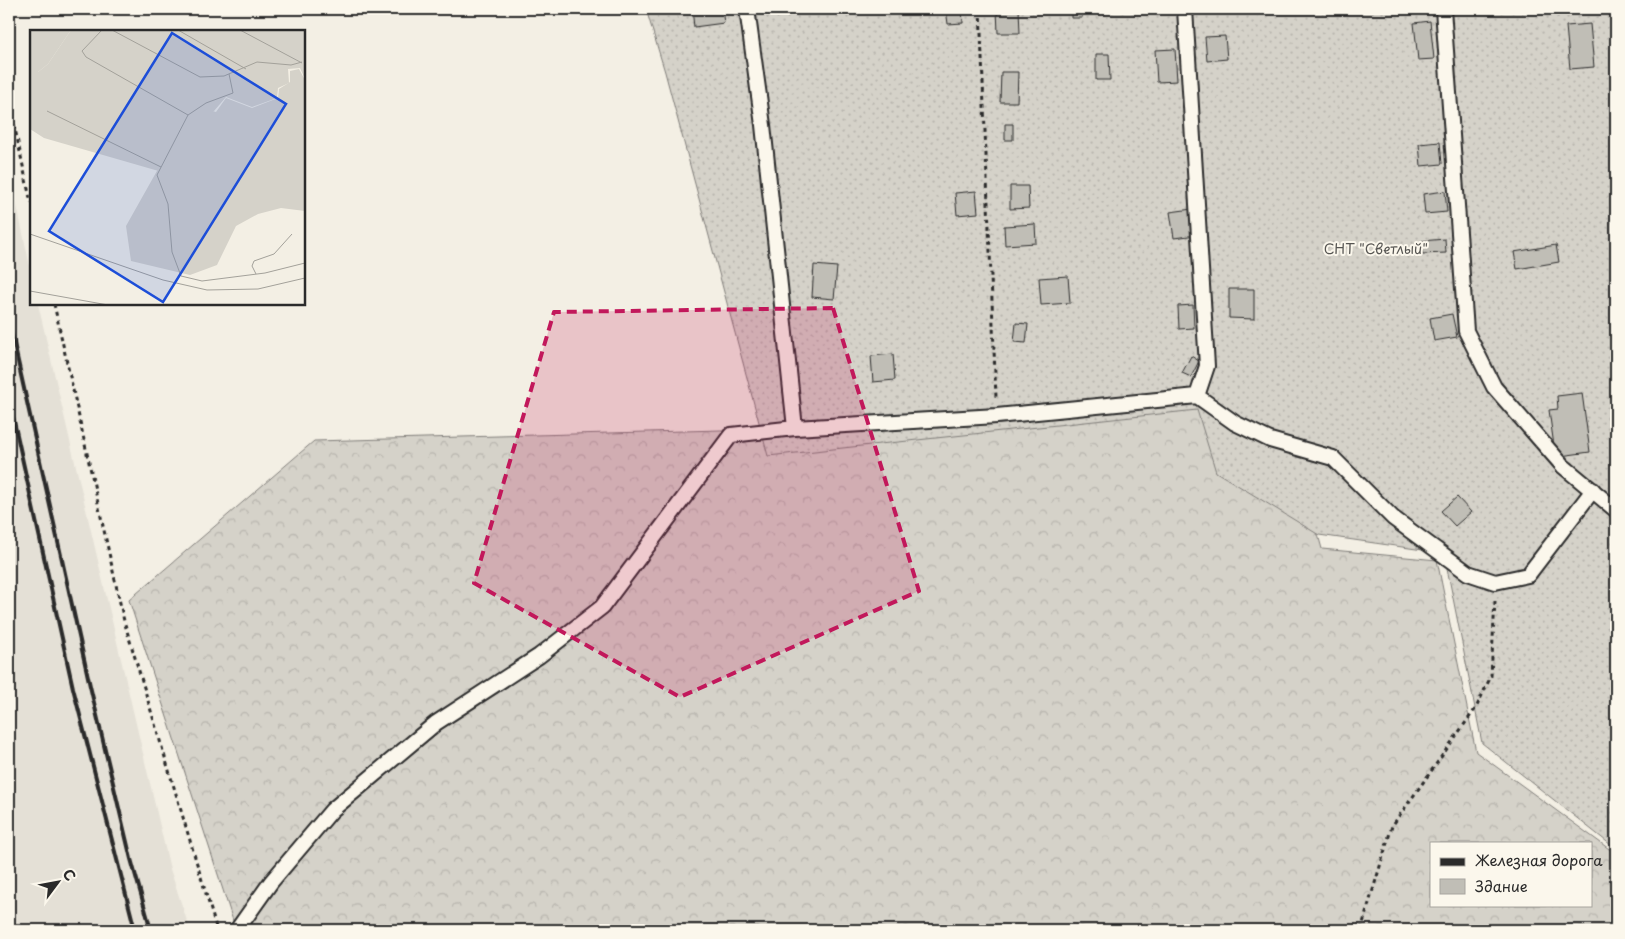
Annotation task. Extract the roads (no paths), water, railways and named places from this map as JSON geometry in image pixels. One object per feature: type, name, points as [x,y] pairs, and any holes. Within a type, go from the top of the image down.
[{"type":"lane","points":[[747,9],[763,125],[795,428]]},
{"type":"lane","points":[[1185,9],[1206,366],[1197,396]]},
{"type":"lane","points":[[1443,9],[1466,330],[1494,387],[1564,466],[1616,510]]},
{"type":"lane","points":[[237,930],[271,882],[332,810],[436,723],[539,656],[602,607],[731,436],[795,428],[997,416],[1197,396],[1235,423],[1270,440],[1333,458],[1393,518],[1468,574],[1496,582],[1528,575],[1593,490]]},
{"type":"railway","points":[[9,321],[90,686],[131,859],[151,930]]},
{"type":"railway","points":[[9,399],[73,688],[135,930]]},
{"type":"park label","name":"СНТ \"Светлый\"","points":[[1376,249]]}]
